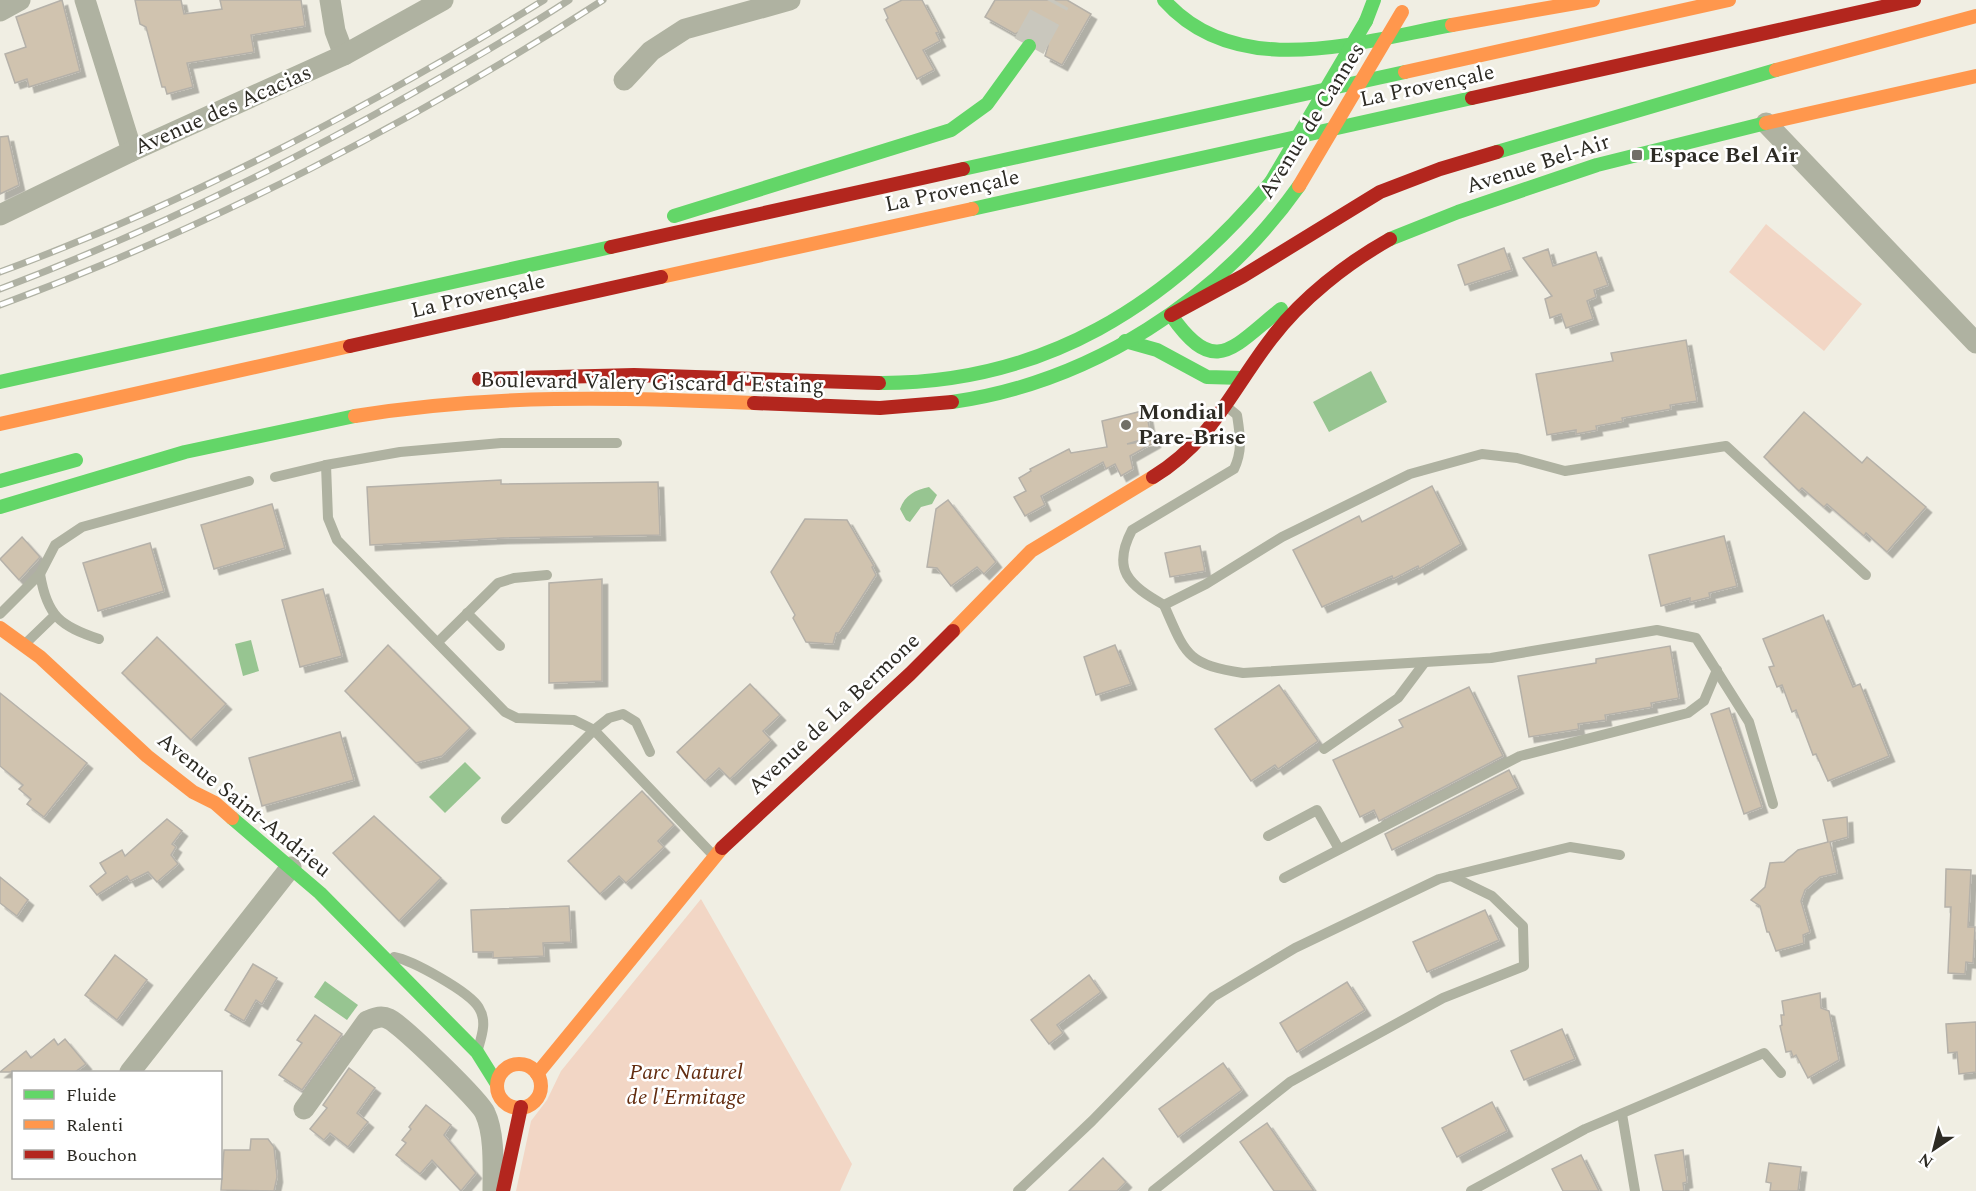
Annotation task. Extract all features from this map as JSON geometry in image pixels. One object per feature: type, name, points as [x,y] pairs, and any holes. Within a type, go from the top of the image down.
[{"type":"main road","points":[[1164,0],[1179,17],[1205,34],[1233,45],[1306,51],[1593,0]]},
{"type":"main road","points":[[1366,21],[1374,0]]},
{"type":"main road","name":"Avenue de Cannes","points":[[1271,182],[1366,21],[1382,0]]},
{"type":"main road","name":"La Provençale","points":[[0,382],[1730,0]]},
{"type":"main road","name":"La Provençale","points":[[0,424],[1914,0]]},
{"type":"main road","name":"Avenue de Cannes","points":[[1125,341],[1171,315],[1219,277],[1251,247],[1299,186],[1406,6]]},
{"type":"main road","points":[[1171,315],[1243,276],[1380,192],[1440,169],[1711,88],[1976,16]]},
{"type":"main road","points":[[557,260],[689,210],[844,166],[967,122],[986,107],[1003,87],[1029,46]]},
{"type":"main road","name":"Avenue Bel-Air","points":[[1224,405],[1272,337],[1309,299],[1368,251],[1398,234],[1597,165],[1766,123],[1976,76]]},
{"type":"main road","name":"Boulevard Valery Giscard d'Estaing","points":[[461,380],[590,374],[876,383],[931,381],[981,373],[1032,361],[1076,342],[1145,302],[1186,273],[1221,242],[1271,182]]},
{"type":"main road","name":"Avenue Bel-Air","points":[[1171,315],[1181,332],[1195,347],[1209,354],[1223,353],[1281,309],[1309,299]]},
{"type":"main road","points":[[1125,341],[1160,350],[1203,378],[1221,381],[1243,378]]},
{"type":"main road","name":"Boulevard Valery Giscard d'Estaing","points":[[0,507],[58,487],[224,443],[344,418],[412,408],[508,399],[873,408],[929,406],[984,397],[1043,381],[1125,341]]},
{"type":"main road","points":[[1178,363],[1196,390]]},
{"type":"main road","name":"Avenue de La Bermone","points":[[537,1074],[714,856],[910,674],[1031,551],[1159,476],[1179,461],[1204,434],[1224,405]]},
{"type":"main road","points":[[1202,408],[1204,434]]},
{"type":"main road","points":[[0,481],[86,457]]},
{"type":"main road","name":"Avenue Saint-Andrieu","points":[[0,628],[25,645],[147,756],[193,792],[215,804],[320,893],[378,955],[477,1052],[497,1084]]},
{"type":"main road","name":"Avenue Saint-Andrieu","points":[[477,1052],[514,1065]]},
{"type":"main road","points":[[514,1065],[526,1066],[537,1074],[540,1092],[532,1103],[521,1107],[508,1105],[503,1101],[497,1084],[502,1072],[514,1065]]},
{"type":"main road","points":[[503,1191],[521,1107]]},
{"type":"street","points":[[0,11],[20,0]]},
{"type":"street","points":[[85,0],[132,151]]},
{"type":"street","points":[[330,0],[335,31],[344,55]]},
{"type":"street","name":"Avenue des Acacias","points":[[0,214],[132,151],[344,55],[443,0]]},
{"type":"street","points":[[624,80],[651,51],[685,29],[790,0]]},
{"type":"street","points":[[1766,123],[1976,343]]},
{"type":"street","points":[[131,1071],[291,867]]},
{"type":"street","points":[[304,1109],[367,1021],[377,1016],[390,1019],[422,1046],[485,1112],[494,1153],[493,1191]]},
{"type":"lane","points":[[1224,405],[1237,415],[1240,455],[1234,468],[1132,530],[1124,545],[1122,559],[1126,575],[1140,591],[1164,605],[1184,651],[1212,668],[1243,673],[1491,658],[1656,630],[1696,638],[1749,722],[1773,804]]},
{"type":"lane","points":[[275,477],[400,452],[501,443],[617,442]]},
{"type":"lane","points":[[1164,605],[1206,584],[1282,537],[1410,474],[1482,454],[1517,458],[1565,471],[1726,446],[1866,574]]},
{"type":"lane","points":[[326,465],[328,518],[337,540],[506,712],[517,718],[574,720],[594,730],[714,856]]},
{"type":"lane","points":[[0,614],[40,574],[55,545],[82,527],[249,481]]},
{"type":"lane","points":[[40,574],[44,595],[54,616],[73,630],[99,639]]},
{"type":"lane","points":[[438,642],[498,583],[514,578],[547,575]]},
{"type":"lane","points":[[467,613],[500,646]]},
{"type":"lane","points":[[25,645],[54,616]]},
{"type":"lane","points":[[1324,749],[1398,698],[1425,662]]},
{"type":"lane","points":[[1284,878],[1520,756],[1688,713],[1704,701],[1716,670]]},
{"type":"lane","points":[[506,819],[594,730],[609,718],[623,714],[636,722],[650,752]]},
{"type":"lane","points":[[1268,836],[1317,810],[1339,849]]},
{"type":"lane","points":[[1018,1191],[1092,1121],[1213,997],[1295,948],[1439,879],[1570,847],[1620,855]]},
{"type":"lane","points":[[1153,1191],[1290,1082],[1443,998],[1524,966],[1523,926],[1492,896],[1451,876]]},
{"type":"lane","points":[[378,955],[406,959],[450,984],[479,1007],[484,1029],[477,1052]]},
{"type":"lane","points":[[1471,1191],[1585,1129],[1764,1053],[1781,1072]]},
{"type":"lane","points":[[1622,1114],[1635,1191]]},
{"type":"green space","points":[[1766,224],[1862,304],[1824,351],[1729,272]]},
{"type":"green space","name":"Parc Naturel de l'Ermitage","points":[[701,899],[852,1164],[840,1191],[516,1191],[531,1121],[547,1100],[561,1071]]},
{"type":"shaded area","points":[[1371,371],[1387,402],[1329,432],[1313,402]]},
{"type":"shaded area","points":[[929,487],[937,495],[932,504],[921,507],[910,522],[906,520],[900,509],[905,500],[915,492]]},
{"type":"shaded area","points":[[251,640],[259,671],[243,676],[235,644]]},
{"type":"shaded area","points":[[465,762],[481,778],[445,813],[429,797]]},
{"type":"shaded area","points":[[325,981],[358,1005],[347,1020],[314,997]]},
{"type":"building","points":[[62,0],[80,71],[29,87],[27,79],[15,83],[5,54],[26,47],[16,17]]},
{"type":"building","points":[[135,0],[181,0],[184,14],[222,9],[220,0],[301,0],[305,26],[251,35],[254,52],[187,63],[193,87],[167,94],[165,87],[162,87],[146,27],[140,24]]},
{"type":"building","points":[[902,0],[922,0],[939,32],[936,33],[940,41],[923,50],[934,70],[917,79],[886,20],[888,18],[884,9]]},
{"type":"building","points":[[995,0],[1067,0],[1091,14],[1062,65],[1045,56],[1048,46],[1046,38],[1040,31],[1029,27],[1015,34],[985,17]]},
{"type":"building","points":[[8,136],[19,185],[0,194],[0,137]]},
{"type":"building","points":[[1504,248],[1512,270],[1465,285],[1458,265]]},
{"type":"building","points":[[1548,249],[1553,266],[1596,252],[1608,285],[1594,290],[1596,297],[1587,301],[1593,319],[1566,328],[1561,314],[1550,318],[1545,299],[1552,296],[1523,258]]},
{"type":"building","points":[[1686,340],[1697,401],[1670,405],[1671,409],[1622,418],[1623,421],[1596,426],[1597,430],[1576,434],[1576,430],[1547,435],[1536,374],[1613,361],[1611,353]]},
{"type":"building","points":[[1146,410],[1151,437],[1127,444],[1155,440],[1155,442],[1130,456],[1133,469],[1121,476],[1115,464],[1106,469],[1103,462],[1041,496],[1045,505],[1025,516],[1014,497],[1026,491],[1019,478],[1031,471],[1030,469],[1069,449],[1071,453],[1107,447],[1102,421]]},
{"type":"building","points":[[1804,412],[1862,463],[1867,457],[1926,507],[1887,552],[1866,533],[1864,536],[1827,504],[1824,507],[1802,488],[1799,491],[1764,457]]},
{"type":"building","points":[[501,480],[501,484],[658,482],[660,535],[502,538],[370,545],[367,487]]},
{"type":"building","points":[[1432,486],[1461,544],[1419,569],[1418,566],[1393,579],[1392,576],[1322,607],[1293,550],[1359,516],[1362,522]]},
{"type":"building","points":[[948,500],[996,562],[984,574],[977,567],[951,586],[937,568],[927,567],[936,509]]},
{"type":"building","points":[[272,504],[285,548],[214,569],[201,525]]},
{"type":"building","points":[[805,519],[847,520],[874,566],[872,567],[876,575],[839,633],[836,633],[833,644],[806,642],[793,618],[795,615],[771,572]]},
{"type":"building","points":[[1724,536],[1737,586],[1709,593],[1710,597],[1690,602],[1690,598],[1661,606],[1649,555]]},
{"type":"building","points":[[22,537],[40,557],[19,580],[0,559]]},
{"type":"building","points":[[150,543],[164,591],[98,611],[83,563]]},
{"type":"building","points":[[1200,546],[1205,571],[1170,577],[1165,553]]},
{"type":"building","points":[[602,579],[602,681],[549,683],[549,583]]},
{"type":"building","points":[[323,589],[342,656],[300,667],[282,600]]},
{"type":"building","points":[[1823,615],[1853,687],[1860,684],[1889,756],[1828,781],[1816,754],[1813,755],[1796,710],[1792,712],[1782,685],[1777,687],[1769,667],[1774,666],[1763,639]]},
{"type":"building","points":[[157,637],[226,704],[191,740],[122,673]]},
{"type":"building","points":[[388,645],[470,728],[442,756],[416,763],[345,691]]},
{"type":"building","points":[[1115,645],[1131,684],[1096,695],[1084,657]]},
{"type":"building","points":[[1670,646],[1679,698],[1651,703],[1652,707],[1605,715],[1606,720],[1578,724],[1579,729],[1529,737],[1518,676],[1596,663],[1596,659]]},
{"type":"building","points":[[750,684],[780,715],[763,731],[771,740],[730,779],[719,768],[705,781],[677,752]]},
{"type":"building","points":[[1279,685],[1318,741],[1278,769],[1275,765],[1251,781],[1215,729]]},
{"type":"building","points":[[1469,687],[1503,756],[1379,821],[1374,810],[1360,817],[1333,760],[1403,727],[1399,720]]},
{"type":"building","points":[[0,693],[87,763],[44,817],[27,804],[31,799],[19,789],[23,785],[0,766]]},
{"type":"building","points":[[1729,708],[1762,807],[1744,814],[1711,714]]},
{"type":"building","points":[[340,732],[354,780],[262,806],[249,758]]},
{"type":"building","points":[[1509,770],[1518,788],[1392,850],[1385,834]]},
{"type":"building","points":[[642,791],[674,825],[658,841],[664,847],[626,883],[619,876],[600,894],[568,861]]},
{"type":"building","points":[[374,816],[441,878],[399,921],[333,853]]},
{"type":"building","points":[[1847,817],[1848,837],[1830,842],[1837,873],[1820,877],[1805,890],[1801,901],[1810,932],[1803,935],[1804,943],[1776,951],[1769,932],[1767,932],[1760,906],[1751,900],[1765,887],[1770,863],[1784,862],[1798,850],[1828,842],[1823,820]]},
{"type":"building","points":[[167,819],[182,831],[172,844],[176,847],[171,855],[178,864],[157,882],[148,872],[130,881],[127,876],[97,895],[90,886],[106,873],[100,863],[122,850],[125,856]]},
{"type":"building","points":[[1946,869],[1971,870],[1968,927],[1975,927],[1973,963],[1966,962],[1965,974],[1948,973],[1951,907],[1945,907]]},
{"type":"building","points":[[0,877],[28,900],[17,916],[0,903]]},
{"type":"building","points":[[569,906],[571,942],[543,943],[544,956],[493,958],[493,952],[473,952],[471,910]]},
{"type":"building","points":[[1485,910],[1499,940],[1427,972],[1413,942]]},
{"type":"building","points":[[115,955],[147,980],[117,1020],[85,995]]},
{"type":"building","points":[[253,964],[277,978],[262,1004],[256,1000],[244,1021],[225,1010]]},
{"type":"building","points":[[1089,975],[1101,992],[1057,1025],[1063,1033],[1049,1044],[1031,1020]]},
{"type":"building","points":[[1347,982],[1365,1010],[1297,1052],[1280,1023]]},
{"type":"building","points":[[1820,993],[1821,1008],[1829,1011],[1839,1060],[1808,1078],[1796,1055],[1793,1057],[1791,1051],[1786,1052],[1780,1026],[1782,1025],[1781,1015],[1784,1015],[1782,1001]]},
{"type":"building","points":[[315,1015],[342,1034],[302,1090],[279,1075],[302,1043],[297,1040]]},
{"type":"building","points":[[1976,1022],[1976,1072],[1959,1074],[1957,1052],[1948,1053],[1946,1024]]},
{"type":"building","points":[[1562,1029],[1575,1059],[1524,1080],[1511,1051]]},
{"type":"building","points":[[54,1039],[58,1045],[65,1039],[86,1064],[76,1071],[0,1072],[26,1051],[31,1058]]},
{"type":"building","points":[[1223,1063],[1242,1090],[1178,1137],[1159,1109]]},
{"type":"building","points":[[349,1068],[375,1088],[357,1113],[368,1122],[348,1147],[330,1133],[324,1140],[310,1129],[327,1108],[323,1105]]},
{"type":"building","points":[[1492,1102],[1507,1131],[1457,1157],[1442,1128]]},
{"type":"building","points":[[426,1105],[451,1125],[444,1135],[476,1173],[461,1191],[432,1160],[420,1174],[396,1155],[406,1143],[402,1140],[411,1129],[409,1127]]},
{"type":"building","points":[[1267,1123],[1314,1191],[1274,1191],[1240,1142]]},
{"type":"building","points":[[251,1139],[268,1139],[274,1147],[277,1177],[274,1191],[221,1190],[224,1150],[250,1150]]},
{"type":"building","points":[[1683,1150],[1687,1182],[1683,1183],[1684,1191],[1663,1191],[1655,1155]]},
{"type":"building","points":[[1581,1155],[1599,1191],[1563,1191],[1552,1169]]},
{"type":"building","points":[[1103,1158],[1126,1182],[1117,1191],[1069,1191]]},
{"type":"building","points":[[1769,1163],[1801,1167],[1798,1191],[1770,1191],[1771,1183],[1766,1182]]},
{"type":"tunnel","points":[[1029,46],[1054,0]]},
{"type":"railway","points":[[0,272],[141,215],[279,150],[413,77],[544,0]]},
{"type":"railway","points":[[0,289],[106,246],[262,174],[413,93],[569,0]]},
{"type":"railway","points":[[0,305],[156,242],[310,169],[459,88],[603,0]]},
{"type":"traffic: fast","points":[[1164,0],[1193,25],[1227,41],[1262,48],[1300,50],[1339,46],[1452,25]]},
{"type":"traffic: fast","points":[[1366,21],[1374,0]]},
{"type":"traffic: fast","points":[[1271,182],[1366,21]]},
{"type":"traffic: fast","points":[[674,216],[951,130],[987,104],[1029,46]]},
{"type":"traffic: fast","points":[[1497,152],[1776,70]]},
{"type":"traffic: fast","points":[[963,169],[1405,72]]},
{"type":"traffic: fast","points":[[972,209],[1472,98]]},
{"type":"traffic: fast","points":[[1390,239],[1458,212],[1597,165],[1766,123]]},
{"type":"traffic: fast","points":[[879,383],[939,380],[995,369],[1048,352],[1098,329],[1145,300],[1190,265],[1231,226],[1271,182]]},
{"type":"traffic: fast","points":[[952,402],[1004,392],[1054,376],[1102,355],[1148,329],[1191,299],[1230,265],[1267,227],[1299,186]]},
{"type":"traffic: fast","points":[[0,382],[611,247]]},
{"type":"traffic: fast","points":[[1171,315],[1186,335],[1200,346],[1212,351],[1224,350],[1237,344],[1281,309]]},
{"type":"traffic: fast","points":[[1125,341],[1157,350],[1207,377],[1243,378]]},
{"type":"traffic: fast","points":[[0,507],[185,452],[355,416]]},
{"type":"traffic: fast","points":[[0,481],[76,460]]},
{"type":"traffic: fast","points":[[232,818],[320,893],[477,1052],[497,1084]]},
{"type":"traffic: slow","points":[[1452,25],[1593,0]]},
{"type":"traffic: slow","points":[[1405,72],[1729,0]]},
{"type":"traffic: slow","points":[[1299,186],[1402,12]]},
{"type":"traffic: slow","points":[[1776,70],[1976,16]]},
{"type":"traffic: slow","points":[[1766,123],[1976,76]]},
{"type":"traffic: slow","points":[[661,277],[972,209]]},
{"type":"traffic: slow","points":[[0,424],[350,346]]},
{"type":"traffic: slow","points":[[355,416],[455,404],[554,399],[654,399],[754,403]]},
{"type":"traffic: slow","points":[[953,631],[1031,551],[1153,477]]},
{"type":"traffic: slow","points":[[0,628],[40,657],[147,756],[193,792],[215,803],[232,818]]},
{"type":"traffic: slow","points":[[537,1074],[722,848]]},
{"type":"traffic: slow","points":[[519,1064],[534,1071],[541,1086],[534,1101],[519,1108],[504,1101],[497,1086],[504,1071],[519,1064]]},
{"type":"traffic: jam","points":[[1472,98],[1914,0]]},
{"type":"traffic: jam","points":[[1171,315],[1243,276],[1380,192],[1440,169],[1497,152]]},
{"type":"traffic: jam","points":[[611,247],[963,169]]},
{"type":"traffic: jam","points":[[1153,477],[1191,448],[1206,431],[1271,339],[1296,310],[1341,271],[1390,239]]},
{"type":"traffic: jam","points":[[350,346],[661,277]]},
{"type":"traffic: jam","points":[[479,379],[634,375],[879,383]]},
{"type":"traffic: jam","points":[[754,403],[880,408],[952,402]]},
{"type":"traffic: jam","points":[[722,848],[910,674],[953,631]]},
{"type":"traffic: jam","points":[[503,1191],[521,1107]]},
{"type":"place","name":"Espace Bel Air","points":[[1637,155]]},
{"type":"place","name":"Mondial Pare-Brise","points":[[1126,425]]}]
